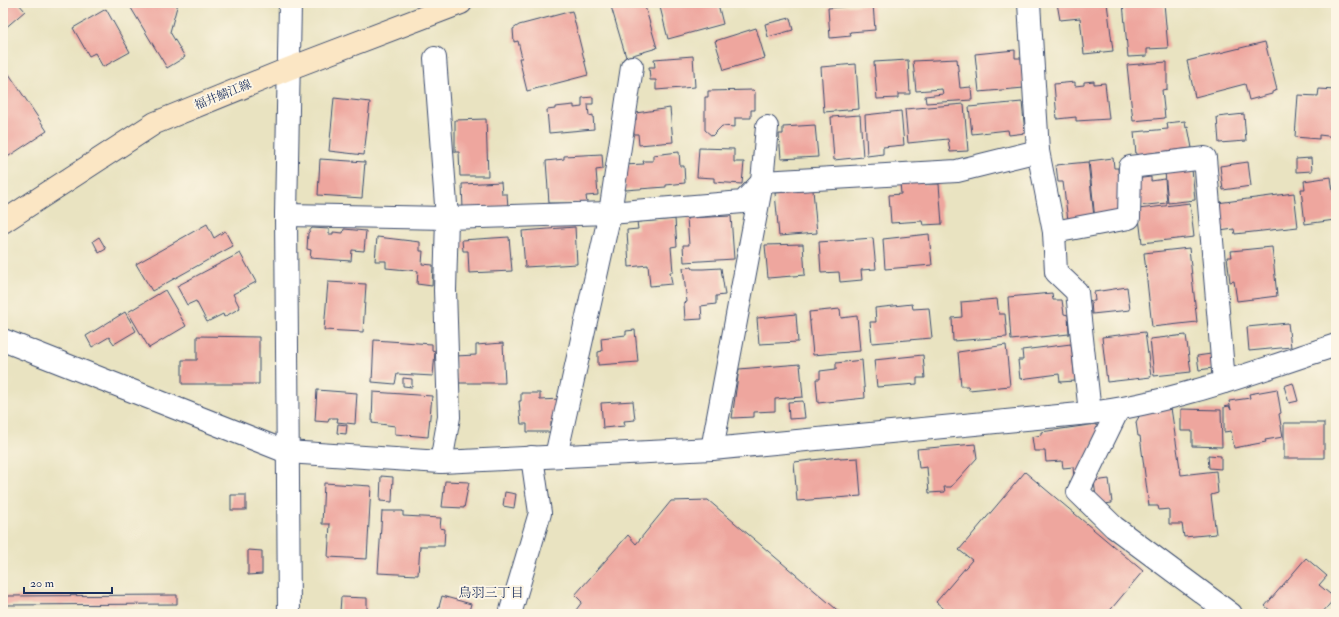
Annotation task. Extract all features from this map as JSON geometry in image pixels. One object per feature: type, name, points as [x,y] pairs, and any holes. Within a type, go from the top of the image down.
[{"type":"main road","name":"福井鯖江線","points":[[3,222],[155,123],[288,69],[461,3]]},
{"type":"street","points":[[289,614],[286,214],[290,3]]},
{"type":"street","points":[[1029,3],[1038,151],[1054,232],[1056,272],[1077,292],[1090,413]]},
{"type":"street","points":[[435,58],[447,218],[445,290],[449,417],[441,462]]},
{"type":"street","points":[[556,456],[610,213],[632,67]]},
{"type":"street","points":[[712,449],[762,182],[767,127]]},
{"type":"street","points":[[286,214],[447,218],[610,213],[743,202],[762,182],[957,171],[1038,151]]},
{"type":"street","points":[[1054,232],[1130,218],[1130,167],[1205,158],[1224,382]]},
{"type":"street","points":[[3,340],[287,452],[441,462],[712,449],[1118,410],[1224,382],[1336,345]]},
{"type":"street","points":[[1118,410],[1078,492],[1114,527],[1231,614]]},
{"type":"street","points":[[510,614],[540,512],[532,457]]},
{"type":"building","points":[[3,3],[18,3],[25,11],[3,30]]},
{"type":"building","points":[[128,3],[178,3],[170,32],[185,57],[167,68]]},
{"type":"building","points":[[610,3],[644,3],[657,48],[626,57]]},
{"type":"building","points":[[659,3],[721,3],[718,4],[723,24],[668,39]]},
{"type":"building","points":[[1057,3],[1107,3],[1113,51],[1084,54],[1080,18],[1060,20]]},
{"type":"building","points":[[1123,3],[1164,3],[1168,48],[1147,49],[1147,56],[1128,57]]},
{"type":"building","points":[[873,4],[875,30],[850,32],[851,36],[830,38],[828,8]]},
{"type":"building","points":[[106,9],[130,52],[103,67],[95,53],[89,56],[73,28]]},
{"type":"building","points":[[572,11],[588,75],[527,91],[519,58],[522,58],[518,41],[514,42],[513,29],[519,25]]},
{"type":"building","points":[[790,18],[793,30],[768,37],[765,24]]},
{"type":"building","points":[[756,28],[765,58],[724,70],[715,41]]},
{"type":"building","points":[[1265,42],[1277,90],[1272,92],[1272,94],[1249,100],[1245,84],[1195,97],[1187,61]]},
{"type":"building","points":[[1015,50],[1015,58],[1021,58],[1024,88],[979,92],[975,54]]},
{"type":"building","points":[[693,56],[695,87],[656,90],[656,80],[650,80],[649,67],[655,67],[654,59]]},
{"type":"building","points":[[957,59],[960,88],[971,87],[972,100],[926,103],[925,96],[943,94],[942,89],[916,91],[913,61]]},
{"type":"building","points":[[908,60],[910,94],[898,94],[898,98],[877,99],[874,62]]},
{"type":"building","points":[[1167,62],[1167,89],[1162,90],[1165,118],[1133,121],[1127,65]]},
{"type":"building","points":[[856,64],[859,109],[824,112],[821,67]]},
{"type":"building","points":[[9,74],[47,131],[6,158],[3,165],[3,77]]},
{"type":"building","points":[[1094,81],[1094,84],[1105,83],[1109,119],[1076,121],[1076,117],[1057,119],[1054,84],[1075,82],[1075,86],[1084,85],[1084,82]]},
{"type":"building","points":[[1319,89],[1336,90],[1336,137],[1319,135],[1319,139],[1295,137],[1298,95],[1318,96]]},
{"type":"building","points":[[753,90],[755,92],[755,110],[751,110],[751,118],[735,118],[735,127],[722,126],[712,136],[705,130],[705,97],[708,97],[708,91]]},
{"type":"building","points":[[593,97],[593,104],[588,104],[589,116],[593,115],[594,129],[549,133],[547,110],[555,109],[555,107],[574,105],[574,108],[582,107],[582,98]]},
{"type":"building","points":[[334,98],[370,102],[364,155],[329,151]]},
{"type":"building","points":[[1022,102],[1025,133],[1009,135],[1008,130],[972,134],[969,107]]},
{"type":"building","points":[[964,104],[968,151],[950,152],[948,139],[908,143],[905,109]]},
{"type":"building","points":[[670,108],[673,142],[639,145],[638,134],[634,134],[633,121],[636,120],[636,113]]},
{"type":"building","points":[[901,111],[904,145],[883,147],[883,154],[867,156],[865,115]]},
{"type":"building","points":[[1244,114],[1246,141],[1219,143],[1217,117]]},
{"type":"building","points":[[860,115],[863,157],[834,160],[831,117]]},
{"type":"building","points":[[486,119],[488,176],[460,176],[459,152],[455,152],[455,120]]},
{"type":"building","points":[[1185,121],[1186,128],[1188,127],[1192,148],[1136,155],[1134,132],[1168,129],[1167,123]]},
{"type":"building","points":[[815,125],[818,157],[781,159],[779,134],[783,134],[783,127]]},
{"type":"building","points":[[699,148],[734,149],[734,162],[744,162],[742,184],[714,182],[714,178],[697,177]]},
{"type":"building","points":[[679,152],[680,166],[684,166],[685,183],[666,185],[666,187],[625,190],[623,165],[644,164],[643,161],[653,161],[653,155]]},
{"type":"building","points":[[602,154],[603,169],[596,170],[598,195],[586,196],[587,203],[549,203],[546,161],[564,159],[564,156]]},
{"type":"building","points":[[1113,158],[1114,168],[1118,168],[1121,215],[1095,220],[1089,161]]},
{"type":"building","points":[[1311,158],[1312,171],[1296,172],[1296,159]]},
{"type":"building","points":[[320,159],[365,162],[362,198],[318,195]]},
{"type":"building","points":[[1088,162],[1094,217],[1068,220],[1063,182],[1058,182],[1056,165]]},
{"type":"building","points":[[1248,162],[1251,186],[1223,190],[1220,166]]},
{"type":"building","points":[[1192,169],[1195,200],[1168,203],[1165,172]]},
{"type":"building","points":[[1151,177],[1151,181],[1165,179],[1167,203],[1137,206],[1134,179]]},
{"type":"building","points":[[1331,177],[1333,192],[1336,191],[1335,220],[1305,224],[1301,189],[1305,189],[1304,181]]},
{"type":"building","points":[[924,180],[924,184],[939,184],[942,224],[923,225],[922,221],[891,223],[889,195],[901,194],[900,182]]},
{"type":"building","points":[[501,182],[502,194],[507,194],[508,207],[463,209],[462,184]]},
{"type":"building","points":[[813,190],[817,233],[779,236],[775,193]]},
{"type":"building","points":[[1294,193],[1298,227],[1235,234],[1234,229],[1220,231],[1217,203]]},
{"type":"building","points":[[1190,203],[1194,237],[1142,243],[1138,209]]},
{"type":"building","points":[[731,216],[734,259],[684,262],[683,245],[689,245],[687,218]]},
{"type":"building","points":[[675,219],[677,246],[671,247],[673,272],[670,272],[672,284],[650,286],[648,265],[629,267],[627,230],[638,229],[637,222]]},
{"type":"building","points":[[207,224],[214,238],[225,231],[233,246],[152,291],[136,264]]},
{"type":"building","points":[[575,227],[577,264],[525,267],[522,231]]},
{"type":"building","points":[[312,228],[329,229],[329,234],[333,234],[333,232],[343,233],[344,229],[366,231],[364,251],[352,250],[351,261],[310,258],[311,250],[307,249],[308,233]]},
{"type":"building","points":[[929,234],[932,265],[885,269],[883,239]]},
{"type":"building","points":[[99,237],[106,249],[99,253],[93,241]]},
{"type":"building","points":[[377,237],[420,242],[420,251],[423,251],[422,264],[433,265],[432,286],[417,284],[418,271],[386,268],[386,261],[375,261]]},
{"type":"building","points":[[509,237],[512,271],[469,273],[468,251],[463,251],[462,240]]},
{"type":"building","points":[[873,238],[876,269],[861,270],[862,280],[840,282],[839,272],[821,273],[819,242]]},
{"type":"building","points":[[803,244],[805,275],[768,278],[765,245]]},
{"type":"building","points":[[1272,247],[1277,296],[1237,301],[1234,281],[1230,282],[1227,257],[1232,257],[1231,251]]},
{"type":"building","points":[[1189,248],[1197,322],[1152,327],[1144,253]]},
{"type":"building","points":[[240,253],[256,282],[233,294],[240,308],[224,317],[223,314],[207,322],[196,301],[187,305],[177,286]]},
{"type":"building","points":[[692,267],[693,269],[721,268],[725,295],[716,296],[716,304],[701,306],[702,319],[685,320],[684,303],[687,302],[683,268]]},
{"type":"building","points":[[328,282],[366,284],[363,332],[324,330]]},
{"type":"building","points":[[1127,287],[1130,310],[1092,314],[1091,301],[1095,301],[1094,292]]},
{"type":"building","points":[[165,290],[186,326],[149,348],[128,312]]},
{"type":"building","points":[[1052,293],[1053,300],[1062,300],[1064,314],[1068,315],[1069,334],[1011,340],[1008,297]]},
{"type":"building","points":[[997,299],[999,314],[1005,314],[1007,337],[953,341],[952,318],[962,317],[961,302]]},
{"type":"building","points":[[912,304],[913,309],[929,308],[932,338],[872,343],[870,322],[876,322],[875,308]]},
{"type":"building","points":[[840,309],[841,318],[857,316],[860,351],[813,355],[809,312]]},
{"type":"building","points":[[125,312],[136,331],[114,344],[109,337],[92,347],[86,336]]},
{"type":"building","points":[[796,314],[798,342],[759,344],[757,318]]},
{"type":"building","points":[[1288,323],[1291,347],[1249,351],[1247,327]]},
{"type":"building","points":[[635,330],[638,362],[598,365],[598,352],[602,351],[601,338],[626,335],[626,331]]},
{"type":"building","points":[[1145,332],[1151,377],[1107,382],[1102,337]]},
{"type":"building","points":[[1186,335],[1191,372],[1154,376],[1150,339]]},
{"type":"building","points":[[197,336],[259,337],[259,384],[182,384],[182,360],[197,360]]},
{"type":"building","points":[[374,340],[432,344],[432,350],[435,351],[433,376],[397,374],[395,384],[372,382]]},
{"type":"building","points":[[503,343],[505,383],[457,383],[455,356],[476,355],[476,345]]},
{"type":"building","points":[[1071,344],[1075,381],[1060,382],[1059,374],[1020,379],[1018,360],[1023,360],[1022,350]]},
{"type":"building","points":[[1006,345],[1010,386],[969,390],[968,386],[961,386],[958,352]]},
{"type":"building","points":[[1211,354],[1213,368],[1199,370],[1197,356]]},
{"type":"building","points":[[923,355],[925,378],[917,378],[917,384],[877,387],[874,360]]},
{"type":"building","points":[[862,360],[865,398],[818,403],[816,379],[820,379],[820,371],[836,369],[836,363]]},
{"type":"building","points":[[800,364],[803,397],[775,399],[775,411],[754,412],[754,417],[732,418],[739,369]]},
{"type":"building","points":[[403,378],[412,379],[412,387],[403,386]]},
{"type":"building","points":[[1293,383],[1298,401],[1289,403],[1284,386]]},
{"type":"building","points":[[1277,389],[1283,437],[1234,448],[1231,431],[1224,432],[1224,407],[1229,406],[1231,410],[1229,401],[1250,398],[1249,394]]},
{"type":"building","points":[[317,390],[357,393],[355,424],[337,422],[338,418],[329,418],[328,422],[315,421]]},
{"type":"building","points":[[373,392],[432,396],[428,437],[395,434],[395,426],[372,423]]},
{"type":"building","points":[[521,393],[540,393],[540,400],[560,399],[558,422],[551,422],[551,432],[527,432],[527,424],[521,424],[519,401],[521,401]]},
{"type":"building","points":[[633,401],[635,420],[624,421],[625,426],[603,428],[601,403]]},
{"type":"building","points":[[803,401],[805,418],[789,419],[788,402]]},
{"type":"building","points":[[1171,408],[1181,475],[1216,471],[1218,493],[1211,495],[1216,534],[1184,537],[1182,524],[1169,524],[1169,509],[1159,510],[1158,506],[1149,506],[1140,436],[1138,436],[1136,422],[1141,413]]},
{"type":"building","points":[[1181,409],[1221,410],[1222,447],[1192,446],[1192,431],[1181,431]]},
{"type":"building","points":[[1284,423],[1324,423],[1324,458],[1284,458]]},
{"type":"building","points":[[338,424],[347,425],[346,434],[337,433]]},
{"type":"building","points":[[1096,424],[1096,426],[1101,425],[1075,487],[1073,467],[1063,468],[1062,461],[1046,462],[1045,451],[1034,451],[1032,437],[1041,435],[1041,432]]},
{"type":"building","points":[[975,444],[977,458],[951,487],[944,487],[945,492],[929,493],[927,467],[919,468],[917,449]]},
{"type":"building","points":[[1208,455],[1221,456],[1221,469],[1209,468]]},
{"type":"building","points":[[839,457],[840,459],[858,458],[861,496],[797,501],[794,462]]},
{"type":"building","points":[[1025,472],[1143,571],[1107,614],[950,614],[936,602],[972,560],[959,550]]},
{"type":"building","points":[[381,476],[393,477],[392,502],[380,501]]},
{"type":"building","points":[[1109,479],[1112,503],[1097,505],[1094,481]]},
{"type":"building","points":[[445,481],[469,482],[464,508],[442,507]]},
{"type":"building","points":[[324,483],[371,486],[367,559],[328,557],[330,524],[322,524]]},
{"type":"building","points":[[505,492],[516,494],[514,508],[503,506]]},
{"type":"building","points":[[231,495],[246,495],[246,510],[231,510]]},
{"type":"building","points":[[708,500],[842,614],[573,614],[582,602],[575,595],[628,535],[636,544],[671,501]]},
{"type":"building","points":[[382,511],[403,511],[403,516],[441,518],[440,528],[445,529],[444,546],[420,546],[418,575],[378,573]]},
{"type":"building","points":[[248,550],[262,551],[262,574],[248,575]]},
{"type":"building","points":[[1306,558],[1327,576],[1319,585],[1335,598],[1321,614],[1274,614],[1265,606]]},
{"type":"building","points":[[177,595],[177,604],[3,605],[3,596]]},
{"type":"building","points":[[442,596],[471,604],[468,614],[437,614]]},
{"type":"building","points":[[341,597],[367,598],[367,613],[340,612]]},
{"type":"district","name":"鳥羽三丁目","points":[[491,593]]}]
